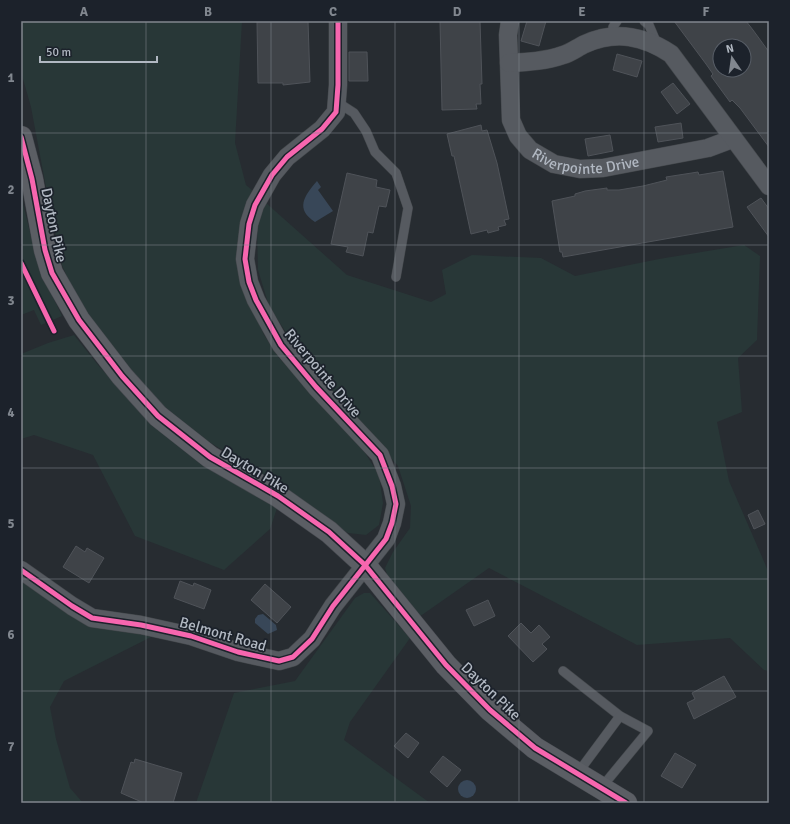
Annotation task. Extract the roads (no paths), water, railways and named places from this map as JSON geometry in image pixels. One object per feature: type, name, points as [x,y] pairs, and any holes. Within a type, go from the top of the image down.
[{"type":"street","name":"Riverpointe Drive","points":[[338,21],[336,112],[322,129],[287,157],[272,175],[255,205],[249,224],[245,259],[249,282],[256,300],[281,345],[316,387],[380,455],[392,486],[396,504],[392,523],[386,539],[365,565]]},
{"type":"street","name":"Riverpointe Drive","points":[[510,21],[508,35],[511,120],[518,136],[530,150],[554,164],[570,168],[598,168],[708,148],[732,139]]},
{"type":"street","points":[[509,63],[537,61],[565,55],[615,28],[657,45],[671,54],[732,139],[769,186]]},
{"type":"street","name":"Dayton Pike","points":[[21,137],[32,179],[45,250],[52,273],[76,316],[122,376],[158,416],[210,457],[289,504],[329,532],[365,565],[446,665],[490,710],[535,748],[626,803]]},
{"type":"street","name":"Belmont Road","points":[[21,570],[72,606],[92,618],[141,625],[184,634],[238,652],[279,661],[293,658],[312,639],[333,606],[365,565]]},
{"type":"lane","points":[[644,21],[649,25],[657,45]]},
{"type":"lane","points":[[337,102],[354,113],[366,131],[375,152],[396,173],[408,208],[396,277]]},
{"type":"lane","points":[[563,671],[620,716],[648,731],[601,788]]},
{"type":"lane","points":[[577,774],[620,716]]},
{"type":"water","points":[[317,181],[321,187],[318,190],[333,211],[315,222],[305,212],[303,207],[305,197]]},
{"type":"water","points":[[263,614],[276,625],[277,630],[268,634],[255,623],[255,619],[258,615]]},
{"type":"water","points":[[467,780],[473,783],[476,789],[473,795],[467,798],[461,795],[458,789],[461,783]]}]
